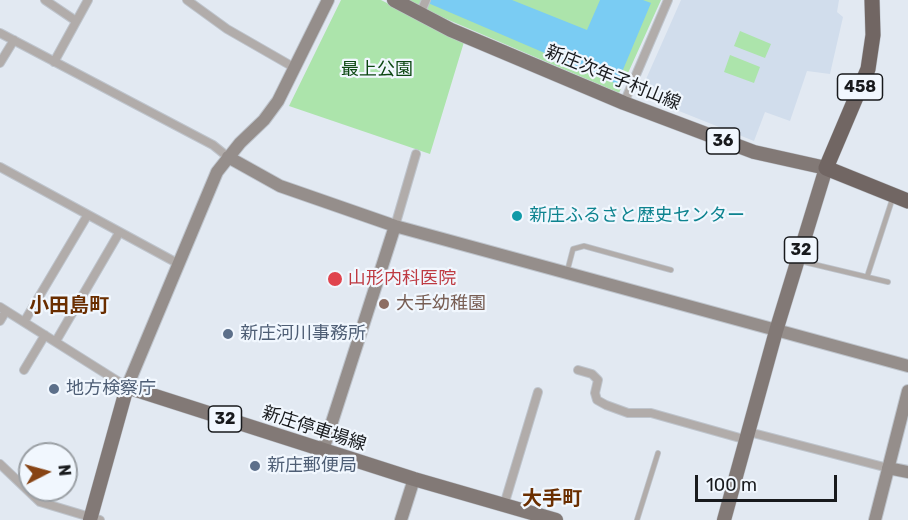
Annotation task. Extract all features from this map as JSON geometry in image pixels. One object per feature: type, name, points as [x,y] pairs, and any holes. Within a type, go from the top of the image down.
[{"type":"highway","name":"458","points":[[826,168],[868,69],[873,35],[872,0]]},
{"type":"highway","points":[[826,168],[908,201]]},
{"type":"main road","name":"新庄次年子村山線","points":[[394,0],[451,30],[624,103],[754,153],[826,168]]},
{"type":"main road","name":"32","points":[[724,520],[776,331],[826,168]]},
{"type":"main road","name":"新庄停車場線","points":[[127,387],[414,479],[556,520]]},
{"type":"main road","points":[[93,519],[127,387]]},
{"type":"street","points":[[45,0],[76,21]]},
{"type":"street","points":[[54,62],[88,0]]},
{"type":"street","points":[[0,321],[3,309],[127,387],[217,172],[228,157],[272,111],[328,0]]},
{"type":"street","points":[[420,14],[426,0]]},
{"type":"street","points":[[624,103],[668,0]]},
{"type":"street","points":[[193,1],[226,29],[295,68]]},
{"type":"street","points":[[0,33],[213,145],[228,157],[280,186],[395,226],[908,366]]},
{"type":"street","points":[[0,63],[14,40]]},
{"type":"street","points":[[323,450],[416,154]]},
{"type":"street","points":[[0,167],[177,263]]},
{"type":"street","points":[[24,322],[87,216]]},
{"type":"street","points":[[56,341],[119,233]]},
{"type":"street","points":[[24,370],[45,335]]},
{"type":"street","points":[[578,370],[592,374],[598,380],[595,393],[597,400],[628,414],[651,413],[908,472]]},
{"type":"street","points":[[875,520],[908,391]]},
{"type":"street","points":[[504,505],[538,392]]},
{"type":"street","points":[[0,464],[40,502],[93,519]]},
{"type":"street","points":[[401,520],[414,479]]},
{"type":"lane","points":[[867,277],[893,195]]},
{"type":"lane","points":[[567,272],[573,249],[584,246],[671,270]]},
{"type":"lane","points":[[798,261],[888,282]]},
{"type":"lane","points":[[638,520],[658,453]]},
{"type":"shaded area","points":[[681,0],[839,0],[837,12],[843,17],[830,74],[807,71],[790,121],[765,112],[754,141],[639,95]]},
{"type":"green space","name":"最上公園","points":[[341,0],[381,0],[464,42],[430,154],[289,106]]},
{"type":"green space","name":"最上公園","points":[[402,0],[661,0],[619,93]]},
{"type":"green space","points":[[740,31],[771,44],[765,58],[734,46]]},
{"type":"green space","points":[[730,55],[760,67],[754,83],[724,72]]},
{"type":"water","name":"最上公園","points":[[421,0],[512,0],[587,30],[600,0],[643,0],[651,3],[617,84]]},
{"type":"place","name":"新庄ふるさと歴史センター","points":[[517,216]]},
{"type":"place","name":"山形内科医院","points":[[335,279]]},
{"type":"place","name":"大手幼稚園","points":[[384,304]]},
{"type":"place","name":"新庄河川事務所","points":[[228,334]]},
{"type":"place","name":"地方検察庁","points":[[54,389]]},
{"type":"place","name":"新庄郵便局","points":[[255,466]]},
{"type":"district","name":"小田島町","points":[[69,306]]},
{"type":"district","name":"大手町","points":[[552,499]]}]
